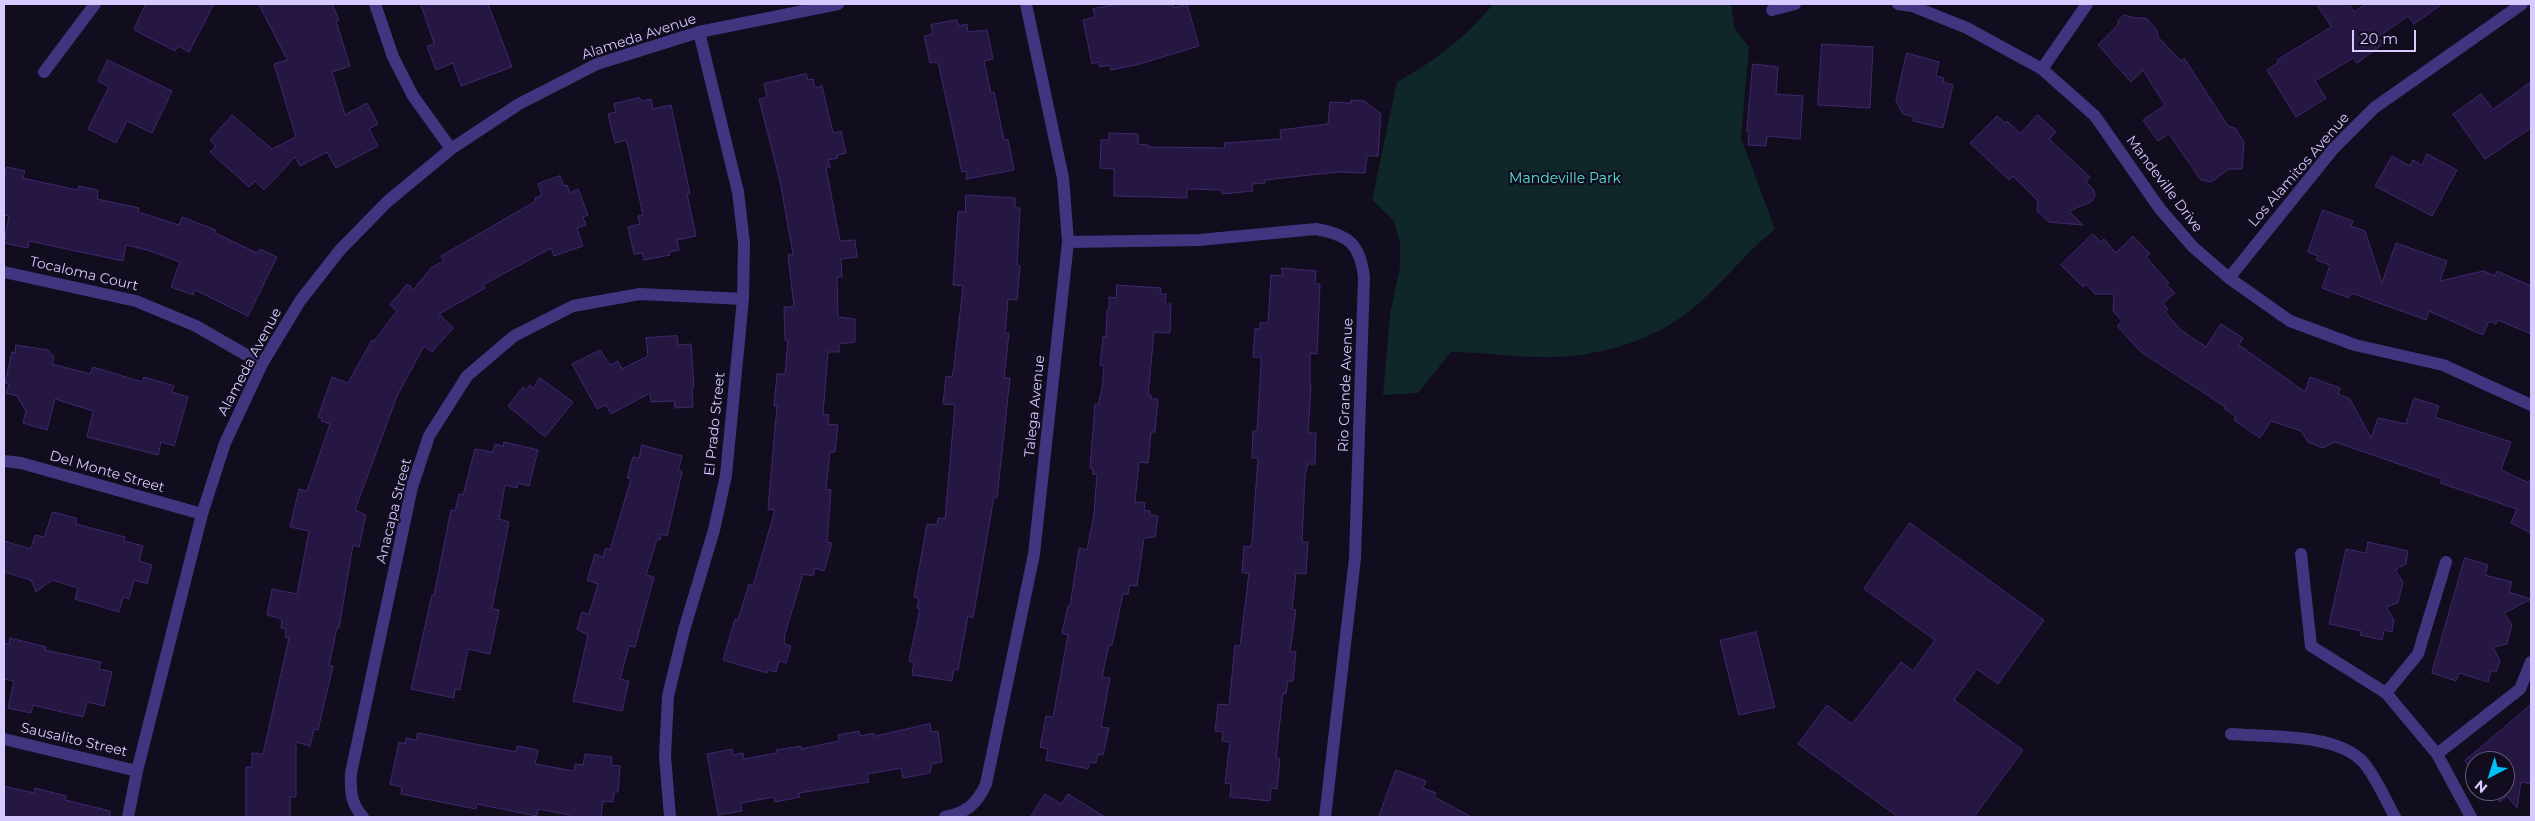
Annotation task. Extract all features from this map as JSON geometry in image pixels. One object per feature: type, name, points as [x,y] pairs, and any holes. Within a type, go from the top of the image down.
[{"type":"street","points":[[44,72],[96,4]]},
{"type":"street","points":[[375,4],[393,57],[413,96],[451,149]]},
{"type":"street","name":"Alameda Avenue","points":[[128,817],[137,771],[202,514],[225,443],[262,364],[300,301],[340,250],[388,201],[451,149],[519,104],[597,64],[698,32],[838,4]]},
{"type":"street","name":"Talega Avenue","points":[[945,817],[959,814],[972,806],[981,796],[986,784],[1034,554],[1068,242],[1063,178],[1026,4]]},
{"type":"street","points":[[1772,10],[1795,4]]},
{"type":"street","name":"Mandeville Drive","points":[[1898,4],[1912,6],[1967,28],[2042,68],[2095,116],[2160,209],[2193,247],[2229,278],[2290,321],[2355,345],[2443,365],[2531,405]]},
{"type":"street","points":[[2042,68],[2087,4]]},
{"type":"street","name":"Los Alamitos Avenue","points":[[2229,278],[2334,148],[2374,108],[2522,4]]},
{"type":"street","name":"El Prado Street","points":[[670,817],[665,756],[668,696],[684,630],[714,530],[726,475],[743,299],[744,243],[738,192],[698,32]]},
{"type":"street","name":"Rio Grande Avenue","points":[[1068,242],[1199,240],[1316,228],[1333,232],[1351,241],[1362,256],[1364,277],[1355,558],[1325,817]]},
{"type":"street","name":"Tocaloma Court","points":[[4,272],[136,301],[196,326],[262,364]]},
{"type":"street","name":"Anacapa Street","points":[[359,813],[350,791],[352,773],[412,487],[430,436],[466,376],[514,336],[573,306],[640,294],[743,299]]},
{"type":"street","name":"Del Monte Street","points":[[4,461],[202,514]]},
{"type":"street","points":[[2301,554],[2311,646],[2386,693],[2437,754],[2470,817]]},
{"type":"street","points":[[2386,693],[2418,654],[2446,562]]},
{"type":"street","points":[[2437,754],[2520,689],[2531,662]]},
{"type":"street","points":[[2231,734],[2324,742],[2352,752],[2363,762],[2373,776],[2395,817]]},
{"type":"street","name":"Sausalito Street","points":[[4,739],[137,771]]},
{"type":"green space","name":"Mandeville Park","points":[[1493,4],[1731,4],[1734,28],[1749,47],[1741,138],[1775,229],[1687,313],[1671,324],[1636,341],[1599,352],[1561,357],[1451,352],[1418,393],[1383,395],[1390,315],[1400,267],[1400,244],[1394,221],[1372,200],[1397,82],[1449,48],[1473,27]]},
{"type":"building","points":[[146,4],[214,4],[189,52],[178,46],[175,51],[134,30]]},
{"type":"building","points":[[259,4],[332,4],[339,20],[336,21],[350,66],[332,72],[345,115],[367,103],[378,124],[369,129],[378,146],[336,168],[327,152],[300,166],[295,157],[264,190],[255,181],[249,187],[210,152],[216,146],[210,140],[232,115],[272,149],[296,137],[274,64],[287,60]]},
{"type":"building","points":[[421,4],[488,4],[512,67],[461,86],[453,63],[436,70],[427,46],[434,44]]},
{"type":"building","points":[[1119,4],[1173,4],[1174,8],[1187,4],[1199,46],[1136,65],[1111,70],[1110,65],[1100,67],[1099,62],[1092,64],[1083,20],[1095,17],[1093,9]]},
{"type":"building","points":[[2317,4],[2349,4],[2354,12],[2366,4],[2442,4],[2414,24],[2408,16],[2378,37],[2383,44],[2357,63],[2353,58],[2315,81],[2326,98],[2296,117],[2267,70],[2279,62],[2277,60],[2331,27]]},
{"type":"building","points":[[2124,15],[2146,18],[2157,30],[2158,37],[2181,61],[2184,58],[2228,126],[2235,128],[2244,142],[2242,169],[2229,169],[2211,182],[2201,180],[2169,134],[2158,141],[2143,120],[2165,105],[2143,70],[2131,82],[2098,45],[2118,25],[2118,21]]},
{"type":"building","points":[[957,20],[959,26],[967,24],[968,32],[987,30],[993,59],[984,61],[991,93],[994,92],[1004,140],[1008,139],[1014,170],[966,179],[967,171],[962,172],[938,62],[930,63],[924,36],[933,34],[931,25]]},
{"type":"building","points":[[1822,44],[1873,47],[1870,108],[1818,105]]},
{"type":"building","points":[[1907,53],[1939,62],[1936,76],[1944,78],[1943,82],[1953,85],[1943,128],[1913,121],[1914,117],[1903,114],[1896,101]]},
{"type":"building","points":[[108,60],[172,91],[152,133],[127,121],[116,143],[88,129],[109,87],[98,81]]},
{"type":"building","points":[[1753,64],[1778,67],[1776,94],[1803,96],[1800,139],[1767,136],[1766,146],[1748,145],[1749,131],[1747,131]]},
{"type":"building","points":[[806,74],[808,80],[813,79],[815,88],[822,86],[833,133],[841,131],[846,153],[837,155],[838,158],[828,160],[830,167],[826,168],[840,241],[855,240],[857,257],[841,259],[842,277],[837,277],[838,317],[855,319],[855,342],[839,344],[839,352],[828,352],[823,414],[829,415],[828,424],[838,425],[835,452],[830,452],[826,489],[831,490],[827,542],[832,543],[824,571],[815,568],[813,576],[803,574],[785,634],[784,644],[791,646],[786,663],[779,661],[776,672],[768,670],[767,673],[723,660],[735,619],[738,620],[749,584],[753,586],[775,510],[768,509],[777,406],[774,406],[777,374],[785,374],[788,340],[785,340],[784,307],[794,307],[788,255],[793,254],[780,181],[759,99],[767,97],[764,84]]},
{"type":"building","points":[[2531,82],[2531,128],[2485,159],[2453,114],[2481,94],[2493,109]]},
{"type":"building","points":[[640,98],[641,101],[651,99],[653,109],[671,105],[690,194],[687,194],[696,236],[677,240],[679,250],[669,252],[670,255],[644,260],[642,253],[634,254],[628,227],[640,224],[638,216],[643,215],[628,146],[626,140],[615,143],[608,114],[616,112],[614,104]]},
{"type":"building","points":[[1351,100],[1364,101],[1381,114],[1378,156],[1367,156],[1365,173],[1337,172],[1265,180],[1265,183],[1252,184],[1253,191],[1222,194],[1221,190],[1187,189],[1187,198],[1114,196],[1114,169],[1100,168],[1101,140],[1109,140],[1109,133],[1138,134],[1138,144],[1148,145],[1148,147],[1225,148],[1224,143],[1281,139],[1280,130],[1328,124],[1330,102],[1351,103]]},
{"type":"building","points":[[2038,115],[2056,132],[2049,139],[2090,177],[2086,182],[2094,190],[2095,196],[2091,202],[2069,211],[2083,225],[2049,222],[2037,211],[2038,201],[2013,176],[2009,180],[1970,143],[1997,116],[2005,123],[2007,121],[2020,133]]},
{"type":"building","points":[[2427,154],[2457,170],[2432,216],[2375,186],[2392,156],[2410,166],[2413,160],[2422,165]]},
{"type":"building","points":[[7,167],[25,171],[23,178],[78,190],[79,186],[98,190],[97,199],[139,208],[138,212],[179,225],[182,217],[216,230],[215,233],[257,253],[260,249],[277,257],[248,316],[195,290],[193,295],[171,287],[180,262],[147,250],[126,245],[123,261],[29,241],[28,248],[4,243],[9,216],[4,215],[4,181]]},
{"type":"building","points":[[560,176],[564,186],[567,185],[570,193],[578,189],[588,215],[583,217],[586,225],[577,228],[583,246],[554,256],[551,248],[483,285],[485,288],[439,314],[453,328],[432,352],[424,346],[397,396],[355,510],[366,515],[359,547],[353,545],[339,628],[337,628],[329,665],[333,666],[318,730],[314,729],[310,746],[296,742],[296,797],[290,797],[290,817],[246,817],[246,767],[252,767],[252,753],[263,754],[289,638],[285,637],[286,629],[281,628],[282,619],[267,615],[272,589],[297,594],[309,531],[290,527],[299,489],[307,491],[330,424],[321,421],[322,418],[318,417],[332,377],[348,383],[372,340],[374,341],[397,311],[390,305],[407,284],[414,289],[431,268],[444,261],[441,256],[536,201],[535,198],[542,195],[538,184]]},
{"type":"building","points":[[966,195],[1015,198],[1015,208],[1020,208],[1017,265],[1020,266],[1017,300],[1008,299],[1005,333],[1009,333],[1004,378],[1010,378],[997,498],[994,497],[973,618],[968,616],[958,670],[954,669],[952,681],[912,675],[914,662],[909,661],[920,609],[917,608],[919,599],[914,597],[927,524],[937,525],[938,518],[945,519],[955,405],[943,404],[946,376],[952,377],[954,367],[963,286],[953,285],[958,212],[965,212]]},
{"type":"building","points":[[2323,210],[2353,221],[2351,226],[2365,231],[2382,283],[2396,243],[2447,261],[2440,281],[2483,271],[2495,276],[2497,271],[2531,286],[2531,334],[2498,320],[2496,324],[2489,321],[2483,335],[2429,311],[2426,320],[2351,293],[2349,298],[2322,288],[2330,265],[2316,260],[2318,256],[2308,252]]},
{"type":"building","points":[[2093,234],[2101,242],[2104,239],[2116,253],[2133,236],[2150,254],[2146,257],[2169,283],[2167,285],[2175,293],[2163,303],[2168,309],[2165,312],[2181,330],[2206,347],[2221,324],[2243,338],[2239,345],[2305,392],[2310,377],[2340,388],[2338,394],[2350,399],[2371,438],[2378,418],[2406,424],[2414,398],[2439,406],[2435,417],[2511,442],[2501,470],[2529,483],[2531,477],[2531,533],[2511,523],[2517,509],[2440,483],[2442,479],[2335,442],[2323,448],[2308,442],[2301,431],[2271,421],[2260,438],[2234,420],[2236,417],[2225,409],[2224,406],[2141,352],[2117,326],[2122,321],[2113,311],[2114,294],[2095,294],[2086,284],[2083,287],[2061,265]]},
{"type":"building","points":[[1282,268],[1316,271],[1315,284],[1320,284],[1317,354],[1310,353],[1311,386],[1308,433],[1316,433],[1315,464],[1308,464],[1305,475],[1302,542],[1308,542],[1306,574],[1296,573],[1292,609],[1296,610],[1290,652],[1296,652],[1293,681],[1288,681],[1286,694],[1283,693],[1276,758],[1280,759],[1277,789],[1271,788],[1270,801],[1230,797],[1231,784],[1225,783],[1230,742],[1222,741],[1223,732],[1215,731],[1218,704],[1229,705],[1235,645],[1240,646],[1249,573],[1242,573],[1244,546],[1250,547],[1252,542],[1258,458],[1252,458],[1253,431],[1257,431],[1261,366],[1261,357],[1253,357],[1255,329],[1260,329],[1260,323],[1268,323],[1271,275],[1282,276]]},
{"type":"building","points":[[1117,285],[1161,288],[1160,294],[1166,294],[1165,304],[1171,304],[1170,333],[1154,332],[1148,395],[1151,395],[1151,399],[1158,399],[1155,432],[1151,432],[1148,463],[1139,462],[1135,502],[1145,503],[1144,510],[1150,511],[1150,515],[1158,516],[1155,537],[1144,538],[1137,586],[1130,585],[1128,594],[1123,594],[1112,645],[1109,645],[1102,677],[1110,678],[1101,727],[1109,728],[1103,755],[1098,754],[1096,763],[1090,762],[1088,769],[1046,760],[1048,749],[1040,747],[1046,716],[1053,717],[1068,635],[1062,633],[1068,606],[1070,606],[1079,548],[1087,550],[1094,514],[1097,475],[1093,474],[1093,469],[1090,468],[1095,404],[1098,405],[1102,389],[1104,366],[1100,365],[1103,336],[1106,337],[1109,297],[1116,298]]},
{"type":"building","points":[[677,336],[678,345],[691,344],[694,388],[692,388],[693,407],[675,408],[674,401],[651,402],[650,393],[611,414],[606,405],[597,409],[572,364],[600,350],[610,365],[618,361],[622,369],[648,356],[646,338]]},
{"type":"building","points":[[16,345],[48,350],[54,357],[52,364],[90,374],[93,367],[142,382],[144,377],[174,386],[172,392],[188,397],[174,446],[161,442],[158,455],[87,437],[93,411],[55,399],[47,430],[23,423],[26,411],[17,396],[6,393],[9,384],[5,383],[12,352],[15,353]]},
{"type":"building","points":[[540,378],[573,402],[545,437],[508,406],[523,387],[526,390],[530,385],[533,388]]},
{"type":"building","points":[[504,442],[538,450],[529,486],[518,483],[517,488],[505,485],[499,519],[509,522],[492,609],[499,610],[490,654],[468,649],[460,690],[455,689],[454,698],[411,689],[432,595],[434,595],[451,510],[455,511],[459,494],[463,495],[475,449],[493,452],[495,444],[503,446]]},
{"type":"building","points":[[642,445],[682,456],[678,471],[682,472],[667,536],[661,534],[660,540],[657,539],[646,575],[654,577],[635,647],[629,646],[620,679],[629,681],[622,711],[573,701],[588,635],[577,629],[582,612],[589,614],[598,584],[587,580],[595,554],[603,557],[606,548],[610,550],[631,479],[627,478],[633,457],[639,458]]},
{"type":"building","points":[[53,512],[76,518],[76,524],[125,537],[124,541],[143,546],[139,561],[152,565],[147,584],[134,580],[129,599],[123,597],[119,612],[75,599],[78,588],[52,580],[36,592],[31,580],[4,572],[4,541],[31,549],[35,535],[44,537]]},
{"type":"building","points":[[1910,523],[2044,620],[1998,684],[1977,669],[1954,700],[2023,750],[1974,817],[1898,817],[1798,744],[1827,705],[1852,724],[1901,662],[1913,671],[1935,640],[1864,589]]},
{"type":"building","points":[[2368,542],[2408,551],[2406,564],[2395,570],[2403,582],[2398,603],[2386,607],[2394,620],[2392,632],[2384,630],[2382,640],[2360,635],[2361,631],[2329,624],[2346,549],[2366,553]]},
{"type":"building","points":[[2465,558],[2488,565],[2485,575],[2512,582],[2509,592],[2531,599],[2504,613],[2512,625],[2507,644],[2493,647],[2500,661],[2496,672],[2491,670],[2488,682],[2459,673],[2456,681],[2432,673]]},
{"type":"building","points":[[1756,632],[1775,707],[1739,715],[1720,641]]},
{"type":"building","points":[[10,638],[46,647],[45,650],[101,662],[99,669],[112,672],[104,706],[87,702],[83,717],[33,705],[31,713],[8,708],[14,681],[4,679],[4,643],[9,644]]},
{"type":"building","points":[[2531,705],[2531,784],[2521,782],[2517,808],[2511,801],[2515,801],[2515,751],[2477,751]]},
{"type":"building","points":[[930,724],[931,732],[938,731],[942,762],[932,764],[930,773],[903,778],[901,768],[867,774],[869,782],[799,793],[800,797],[775,802],[774,797],[741,803],[742,811],[718,815],[707,754],[732,749],[733,755],[743,753],[744,759],[777,753],[776,750],[801,746],[801,749],[839,741],[838,735],[859,731],[860,736],[874,733],[874,736]]},
{"type":"building","points":[[418,733],[516,752],[517,746],[538,750],[535,764],[574,771],[575,764],[583,765],[585,754],[612,757],[611,765],[620,766],[618,792],[614,792],[613,802],[603,801],[601,817],[569,817],[570,815],[538,809],[537,816],[477,804],[476,809],[401,794],[402,787],[390,784],[399,742],[405,744],[406,738],[416,740]]},
{"type":"building","points":[[1396,770],[1426,781],[1423,788],[1436,793],[1434,797],[1472,817],[1379,817]]},
{"type":"building","points":[[4,786],[34,793],[35,788],[66,796],[65,800],[110,811],[110,817],[4,817]]},
{"type":"building","points":[[1045,794],[1061,804],[1068,794],[1105,817],[1031,817]]}]
